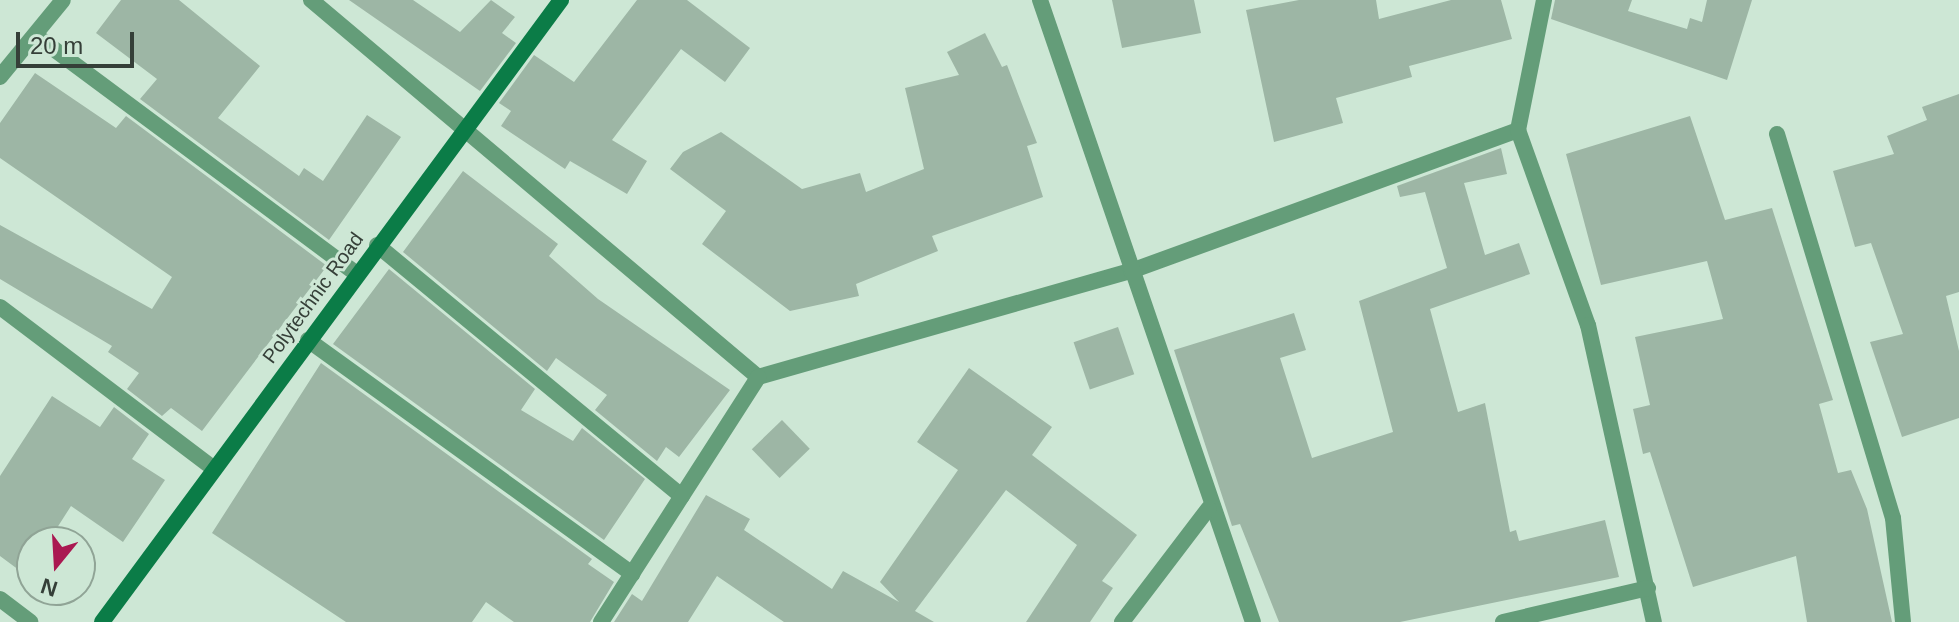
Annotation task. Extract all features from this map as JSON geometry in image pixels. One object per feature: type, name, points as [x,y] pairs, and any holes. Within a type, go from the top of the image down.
[{"type":"street","points":[[0,77],[63,0]]},
{"type":"street","points":[[311,0],[758,377]]},
{"type":"street","name":"Polytechnic Road","points":[[102,622],[462,128],[561,0]]},
{"type":"street","points":[[1040,0],[1209,508],[1253,622]]},
{"type":"street","points":[[1544,0],[1518,130],[1588,325],[1654,622]]},
{"type":"street","points":[[35,35],[356,273]]},
{"type":"street","points":[[601,622],[758,377],[1131,271],[1518,130]]},
{"type":"street","points":[[1777,134],[1893,518],[1903,622]]},
{"type":"street","points":[[377,245],[682,496]]},
{"type":"street","points":[[0,307],[214,469]]},
{"type":"street","points":[[308,340],[632,574]]},
{"type":"street","points":[[1122,622],[1209,508]]},
{"type":"street","points":[[1503,622],[1648,588]]},
{"type":"street","points":[[0,599],[30,622]]},
{"type":"building","points":[[121,0],[179,0],[260,66],[218,118],[299,176],[304,168],[323,181],[367,115],[401,137],[329,240],[140,99],[157,79],[96,33]]},
{"type":"building","points":[[349,0],[413,0],[460,32],[491,0],[515,17],[502,33],[516,43],[480,91]]},
{"type":"building","points":[[637,0],[687,0],[750,48],[725,82],[681,49],[612,140],[647,161],[627,194],[570,161],[565,169],[501,126],[511,111],[499,103],[534,55],[574,82]]},
{"type":"building","points":[[1112,0],[1194,0],[1201,33],[1122,48]]},
{"type":"building","points":[[1299,0],[1376,0],[1379,19],[1451,0],[1501,0],[1512,39],[1409,66],[1412,77],[1336,98],[1343,123],[1274,142],[1246,10]]},
{"type":"building","points":[[1555,0],[1632,0],[1628,11],[1687,29],[1690,18],[1702,22],[1707,0],[1752,0],[1727,80],[1551,19]]},
{"type":"building","points":[[985,33],[1002,67],[1007,65],[1037,143],[1027,146],[1043,197],[932,236],[938,251],[856,284],[859,296],[790,311],[702,244],[726,211],[670,169],[683,152],[721,132],[802,189],[860,173],[866,192],[924,169],[905,88],[959,75],[947,52]]},
{"type":"building","points":[[35,73],[116,128],[126,116],[327,266],[202,431],[171,408],[162,416],[127,389],[139,373],[108,352],[112,346],[0,279],[0,225],[152,309],[172,277],[0,158],[0,123]]},
{"type":"building","points":[[1959,94],[1959,292],[1946,296],[1959,351],[1959,418],[1902,437],[1870,342],[1903,334],[1871,243],[1855,247],[1833,171],[1894,154],[1887,136],[1927,120],[1922,107]]},
{"type":"building","points":[[1690,116],[1725,220],[1772,208],[1833,400],[1819,404],[1838,473],[1851,470],[1867,509],[1892,622],[1807,622],[1796,556],[1693,587],[1650,452],[1643,454],[1633,409],[1650,405],[1635,337],[1723,319],[1707,261],[1601,285],[1566,154]]},
{"type":"building","points":[[1501,148],[1507,174],[1464,183],[1485,255],[1519,243],[1530,274],[1430,309],[1458,412],[1485,403],[1510,532],[1516,530],[1519,541],[1605,520],[1619,577],[1400,622],[1279,622],[1240,524],[1232,526],[1174,350],[1294,313],[1306,350],[1280,358],[1312,458],[1393,432],[1359,301],[1447,268],[1425,192],[1400,197],[1397,186]]},
{"type":"building","points":[[463,171],[558,244],[549,256],[598,299],[730,390],[679,457],[666,447],[657,461],[595,410],[607,395],[556,358],[547,371],[403,252]]},
{"type":"building","points":[[389,269],[535,389],[521,410],[573,441],[582,428],[645,479],[604,540],[333,344]]},
{"type":"building","points":[[1118,327],[1134,374],[1090,390],[1074,342]]},
{"type":"building","points":[[321,363],[592,559],[588,564],[614,582],[590,622],[514,622],[486,602],[472,622],[346,622],[212,533]]},
{"type":"building","points":[[969,368],[1052,427],[1032,455],[1137,535],[1102,581],[1113,588],[1090,622],[1026,622],[1077,545],[1006,490],[915,611],[934,622],[784,622],[717,576],[688,622],[614,622],[632,594],[642,601],[706,495],[750,519],[744,530],[832,589],[843,571],[899,602],[880,582],[958,470],[917,442]]},
{"type":"building","points":[[52,396],[100,427],[114,407],[149,434],[132,459],[165,480],[123,542],[71,506],[58,526],[16,526],[16,568],[0,556],[0,476]]},
{"type":"building","points":[[782,420],[810,449],[780,478],[752,449]]}]
